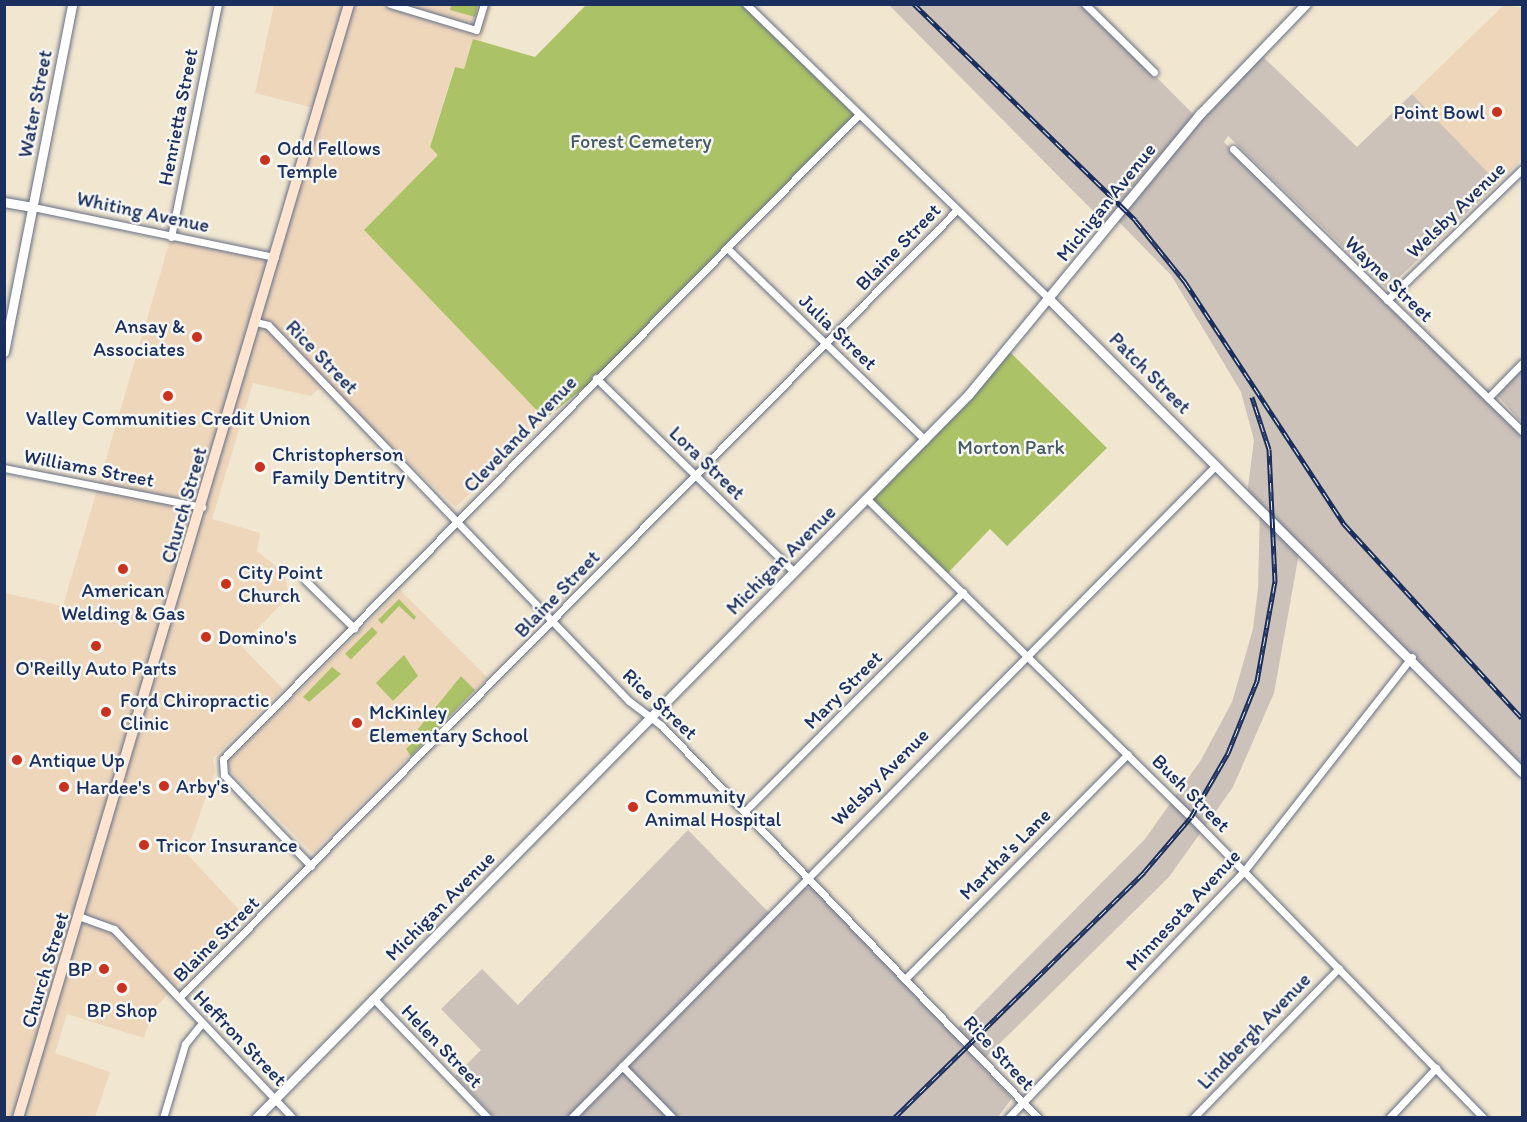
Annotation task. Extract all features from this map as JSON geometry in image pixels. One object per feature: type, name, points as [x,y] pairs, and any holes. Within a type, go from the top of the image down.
[{"type":"main road","name":"Church Street","points":[[18,1118],[81,917],[349,4]]},
{"type":"street","name":"Water Street","points":[[4,352],[72,4]]},
{"type":"street","name":"Henrietta Street","points":[[171,237],[218,4]]},
{"type":"street","points":[[390,4],[476,30],[484,4]]},
{"type":"street","name":"Patch Street","points":[[746,4],[1412,657],[1522,772]]},
{"type":"street","points":[[1085,4],[1154,72]]},
{"type":"street","name":"Michigan Avenue","points":[[256,1118],[925,440],[1050,300],[1201,113],[1306,4]]},
{"type":"street","name":"Cleveland Avenue","points":[[311,866],[220,770],[223,759],[354,628],[596,378],[858,115]]},
{"type":"street","name":"Wayne Street","points":[[1233,149],[1522,431]]},
{"type":"street","name":"Welsby Avenue","points":[[1386,300],[1522,170]]},
{"type":"street","name":"Whiting Avenue","points":[[4,202],[275,257]]},
{"type":"street","name":"Blaine Street","points":[[179,998],[553,622],[957,210]]},
{"type":"street","name":"Julia Street","points":[[727,248],[925,440]]},
{"type":"street","name":"Rice Street","points":[[256,322],[268,325],[553,622],[807,874],[1038,1118]]},
{"type":"street","points":[[1488,398],[1522,363]]},
{"type":"street","name":"Lora Street","points":[[596,378],[794,572]]},
{"type":"street","name":"Welsby Avenue","points":[[571,1118],[807,874],[1216,465]]},
{"type":"street","name":"Williams Street","points":[[4,468],[201,507]]},
{"type":"street","name":"Bush Street","points":[[867,498],[1128,754],[1485,1118]]},
{"type":"street","points":[[305,580],[354,628]]},
{"type":"street","name":"Mary Street","points":[[745,811],[963,592]]},
{"type":"street","name":"Minnesota Avenue","points":[[1008,1118],[1244,871],[1412,657]]},
{"type":"street","name":"Martha's Lane","points":[[906,978],[1128,754]]},
{"type":"street","name":"Heffron Street","points":[[81,917],[114,929],[293,1118]]},
{"type":"street","name":"Lindbergh Avenue","points":[[1193,1118],[1339,968]]},
{"type":"street","name":"Helen Street","points":[[373,998],[488,1118]]},
{"type":"street","points":[[164,1118],[185,1044],[202,1023]]},
{"type":"street","points":[[622,1066],[673,1118]]},
{"type":"street","points":[[1389,1118],[1436,1068]]},
{"type":"shaded area","points":[[274,5],[492,5],[481,41],[473,39],[464,70],[454,67],[430,147],[439,155],[364,230],[545,419],[456,507],[324,384],[311,396],[253,383],[212,519],[260,533],[257,551],[284,573],[289,596],[241,646],[283,689],[213,758],[215,772],[186,853],[244,915],[153,1010],[144,1038],[67,1014],[55,1053],[110,1072],[95,1117],[5,1118],[5,593],[63,606],[171,237],[274,257],[318,109],[255,93]]},
{"type":"shaded area","points":[[889,5],[1085,5],[1197,118],[1258,52],[1357,147],[1412,94],[1498,183],[1387,289],[1228,136],[1224,142],[1522,431],[1522,772],[1300,548],[1274,693],[1233,787],[1169,877],[983,1060],[970,1053],[1012,1098],[998,1117],[494,1117],[455,1076],[481,1050],[441,1009],[482,969],[518,1005],[688,830],[773,917],[802,888],[812,888],[952,1034],[1145,839],[1201,760],[1232,702],[1253,629],[1258,589],[1260,508],[1247,495],[1254,440],[1241,392],[1171,275],[1116,219],[1109,227]]},
{"type":"shaded area","points":[[1504,5],[1522,8],[1522,159],[1498,183],[1412,94]]},
{"type":"shaded area","points":[[1522,366],[1522,423],[1496,394]]},
{"type":"shaded area","name":"McKinley Elementary School","points":[[400,590],[488,678],[312,853],[225,765]]},
{"type":"green space","points":[[451,4],[478,5],[475,17],[450,10]]},
{"type":"green space","name":"Forest Cemetery","points":[[586,5],[746,5],[858,115],[596,378],[545,419],[364,230],[438,155],[430,147],[455,67],[464,69],[473,39],[535,57]]},
{"type":"green space","name":"Morton Park","points":[[1008,350],[1107,448],[1007,546],[990,529],[946,575],[867,499]]},
{"type":"green space","points":[[399,599],[416,617],[414,620],[399,606],[382,624],[378,620]]},
{"type":"green space","points":[[372,627],[378,633],[351,660],[345,654]]},
{"type":"green space","points":[[404,655],[418,676],[393,701],[376,683]]},
{"type":"green space","points":[[332,667],[341,674],[309,702],[303,697]]},
{"type":"green space","points":[[461,676],[475,690],[411,756],[406,749],[422,733],[418,729]]},
{"type":"railway","points":[[914,4],[1135,220],[1185,282],[1344,524],[1522,718]]},
{"type":"railway","points":[[894,1118],[1144,872],[1191,817],[1228,753],[1257,681],[1275,581],[1269,449],[1252,397]]},
{"type":"place","name":"Point Bowl","points":[[1497,112]]},
{"type":"place","name":"Odd Fellows Temple","points":[[265,160]]},
{"type":"place","name":"Ansay & Associates","points":[[197,337]]},
{"type":"place","name":"Valley Communities Credit Union","points":[[168,396]]},
{"type":"place","name":"Christopherson Family Dentitry","points":[[260,467]]},
{"type":"place","name":"American Welding & Gas","points":[[123,569]]},
{"type":"place","name":"City Point Church","points":[[226,584]]},
{"type":"place","name":"Domino's","points":[[206,637]]},
{"type":"place","name":"O'Reilly Auto Parts","points":[[96,646]]},
{"type":"place","name":"Ford Chiropractic Clinic","points":[[106,712]]},
{"type":"place","name":"McKinley Elementary School","points":[[357,723]]},
{"type":"place","name":"Antique Up","points":[[17,760]]},
{"type":"place","name":"Arby's","points":[[164,786]]},
{"type":"place","name":"Hardee's","points":[[64,787]]},
{"type":"place","name":"Community Animal Hospital","points":[[633,807]]},
{"type":"place","name":"Tricor Insurance","points":[[144,845]]},
{"type":"place","name":"BP","points":[[104,969]]},
{"type":"place","name":"BP Shop","points":[[122,988]]}]
